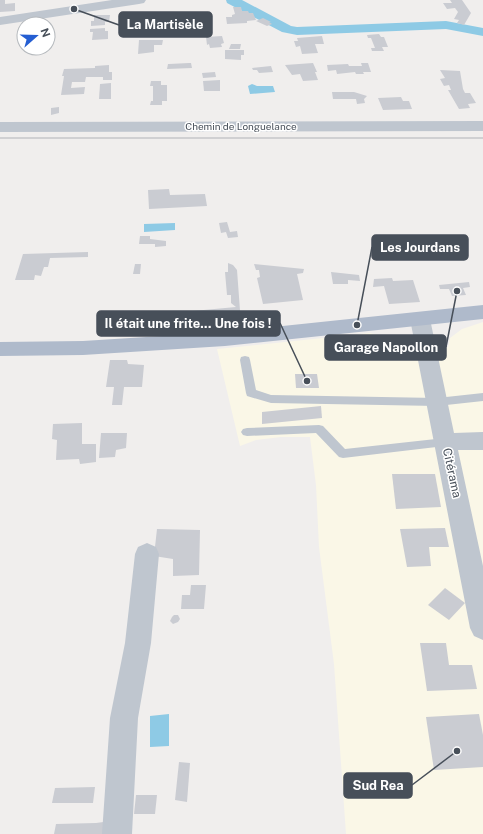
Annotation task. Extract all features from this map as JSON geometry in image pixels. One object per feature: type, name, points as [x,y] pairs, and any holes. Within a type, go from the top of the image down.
[{"type":"main road","points":[[0,349],[83,348],[225,339],[483,312]]},
{"type":"street","points":[[0,21],[17,12],[139,0]]},
{"type":"street","name":"Chemin de Longuelance","points":[[0,127],[483,126]]},
{"type":"street","name":"Citérama","points":[[420,319],[483,628]]},
{"type":"street","points":[[445,442],[483,441]]},
{"type":"street","points":[[117,834],[124,718],[138,643],[147,554]]},
{"type":"lane","points":[[245,360],[251,393],[271,399],[437,402],[483,397]]},
{"type":"lane","points":[[247,432],[319,429],[343,454],[445,442]]},
{"type":"shaded area","points":[[483,322],[483,834],[346,834],[334,664],[319,547],[316,485],[310,437],[281,437],[256,440],[240,446],[217,349],[370,333],[404,342],[411,350],[448,347],[450,338],[462,329]]},
{"type":"water","points":[[252,84],[257,86],[273,86],[275,92],[250,94],[248,86]]},
{"type":"water","points":[[175,223],[175,230],[144,232],[144,224]]},
{"type":"water","points":[[169,714],[169,746],[150,747],[150,716]]},
{"type":"building","points":[[0,0],[5,0],[5,4],[15,3],[15,11],[0,12]]},
{"type":"building","points":[[450,0],[462,0],[471,13],[464,25],[457,23],[459,20],[454,19],[458,12],[455,8],[447,9],[443,3],[452,3]]},
{"type":"building","points":[[233,7],[241,7],[242,11],[253,13],[256,20],[247,21],[247,23],[227,24],[226,17],[232,17],[232,15],[235,14]]},
{"type":"building","points":[[94,15],[110,15],[109,22],[105,22],[105,25],[91,26],[91,21],[94,21]]},
{"type":"building","points":[[263,18],[272,24],[267,26],[256,21]]},
{"type":"building","points":[[105,28],[105,31],[108,31],[108,39],[92,40],[93,32],[90,32],[90,29]]},
{"type":"building","points":[[379,34],[381,37],[384,37],[388,47],[382,47],[384,51],[372,51],[371,48],[375,48],[371,38],[368,38],[367,35]]},
{"type":"building","points":[[222,36],[224,43],[221,44],[222,47],[210,48],[209,44],[207,45],[206,37]]},
{"type":"building","points":[[322,36],[324,44],[315,44],[318,53],[302,54],[300,46],[296,47],[294,41],[298,41],[297,38]]},
{"type":"building","points":[[139,40],[163,40],[162,45],[154,45],[154,52],[138,54]]},
{"type":"building","points":[[231,44],[241,44],[240,49],[229,49]]},
{"type":"building","points":[[225,50],[244,50],[244,55],[241,55],[241,60],[225,59]]},
{"type":"building","points":[[191,63],[192,68],[167,69],[168,64]]},
{"type":"building","points":[[313,63],[317,72],[315,72],[318,80],[303,81],[300,74],[292,75],[285,65]]},
{"type":"building","points":[[361,63],[368,63],[371,72],[363,72],[364,74],[356,74],[355,72],[337,74],[336,70],[328,71],[327,65],[348,64],[349,66],[362,66]]},
{"type":"building","points":[[109,65],[109,72],[112,72],[112,80],[103,80],[103,77],[86,77],[85,82],[72,82],[71,88],[85,87],[84,94],[61,95],[64,69],[95,68],[95,66]]},
{"type":"building","points":[[271,66],[273,72],[259,73],[257,70],[253,70],[252,68]]},
{"type":"building","points":[[440,70],[460,71],[465,93],[470,93],[476,103],[468,104],[470,108],[459,109],[448,90],[451,90],[449,85],[444,86],[440,79],[445,78]]},
{"type":"building","points":[[215,72],[216,77],[203,78],[202,73]]},
{"type":"building","points":[[220,80],[220,91],[204,91],[203,81]]},
{"type":"building","points":[[151,81],[161,81],[161,85],[167,85],[167,101],[162,101],[162,105],[150,105],[151,101],[153,101],[153,86],[150,86]]},
{"type":"building","points":[[111,83],[111,99],[99,99],[100,84]]},
{"type":"building","points":[[332,92],[354,92],[367,96],[364,99],[365,103],[357,104],[356,99],[333,99]]},
{"type":"building","points":[[401,97],[403,101],[409,101],[412,109],[383,110],[378,98]]},
{"type":"building","points":[[59,107],[59,113],[51,115],[51,108]]},
{"type":"building","points":[[169,189],[170,195],[205,194],[207,206],[149,209],[148,190]]},
{"type":"building","points":[[227,222],[230,232],[237,231],[238,237],[228,238],[226,232],[221,233],[219,223]]},
{"type":"building","points":[[140,236],[150,236],[150,239],[166,241],[166,246],[155,247],[155,244],[139,244]]},
{"type":"building","points":[[88,252],[88,257],[50,258],[48,267],[44,267],[41,276],[35,275],[34,280],[15,280],[23,254]]},
{"type":"building","points":[[228,263],[233,265],[237,270],[241,324],[184,328],[182,312],[236,307],[231,303],[231,295],[227,295],[225,272],[228,272]]},
{"type":"building","points":[[135,264],[141,264],[140,274],[133,274]]},
{"type":"building","points":[[254,264],[304,269],[303,273],[297,274],[303,300],[263,304],[257,278],[260,277],[259,270],[256,270]]},
{"type":"building","points":[[331,272],[359,275],[360,281],[348,280],[348,284],[333,284]]},
{"type":"building","points":[[392,278],[393,281],[413,280],[420,302],[389,304],[384,286],[373,287],[374,279]]},
{"type":"building","points":[[469,282],[470,287],[463,288],[466,295],[452,296],[449,289],[440,289],[439,285]]},
{"type":"building","points":[[110,360],[127,360],[128,364],[144,365],[142,387],[124,387],[122,405],[112,405],[114,387],[106,387]]},
{"type":"building","points":[[295,374],[317,374],[319,388],[296,388]]},
{"type":"building","points":[[321,406],[322,418],[262,424],[262,412]]},
{"type":"building","points":[[82,423],[82,444],[96,444],[96,462],[80,464],[79,459],[56,460],[57,440],[52,439],[53,424]]},
{"type":"building","points":[[101,433],[127,433],[126,448],[116,450],[115,457],[99,458]]},
{"type":"building","points":[[392,474],[435,474],[441,507],[396,509]]},
{"type":"building","points":[[445,528],[449,547],[429,547],[431,566],[407,567],[400,529]]},
{"type":"building","points":[[157,529],[200,530],[199,575],[173,576],[173,559],[154,556]]},
{"type":"building","points":[[191,585],[206,585],[204,609],[181,609],[182,595],[190,595]]},
{"type":"building","points":[[445,588],[465,603],[449,620],[428,605]]},
{"type":"building","points":[[174,615],[178,615],[180,619],[178,622],[173,624],[170,621]]},
{"type":"building","points":[[420,643],[446,643],[449,665],[472,665],[477,689],[427,691]]},
{"type":"building","points":[[479,714],[483,735],[483,767],[434,770],[426,717]]},
{"type":"building","points":[[179,762],[190,763],[187,802],[175,800]]},
{"type":"building","points":[[95,787],[93,803],[52,803],[55,788]]},
{"type":"building","points":[[136,795],[157,795],[155,814],[134,814]]},
{"type":"building","points":[[111,821],[110,834],[54,834],[56,824]]},
{"type":"waterway","points":[[232,0],[287,29],[297,31],[446,25],[483,32]]},
{"type":"tram line","points":[[0,138],[483,138]]},
{"type":"place","name":"La Martisèle","points":[[74,9]]},
{"type":"place","name":"Garage Napollon","points":[[457,291]]},
{"type":"place","name":"Les Jourdans","points":[[357,325]]},
{"type":"place","name":"Il était une frite... Une fois !","points":[[307,381]]},
{"type":"place","name":"Sud Rea","points":[[457,751]]}]
